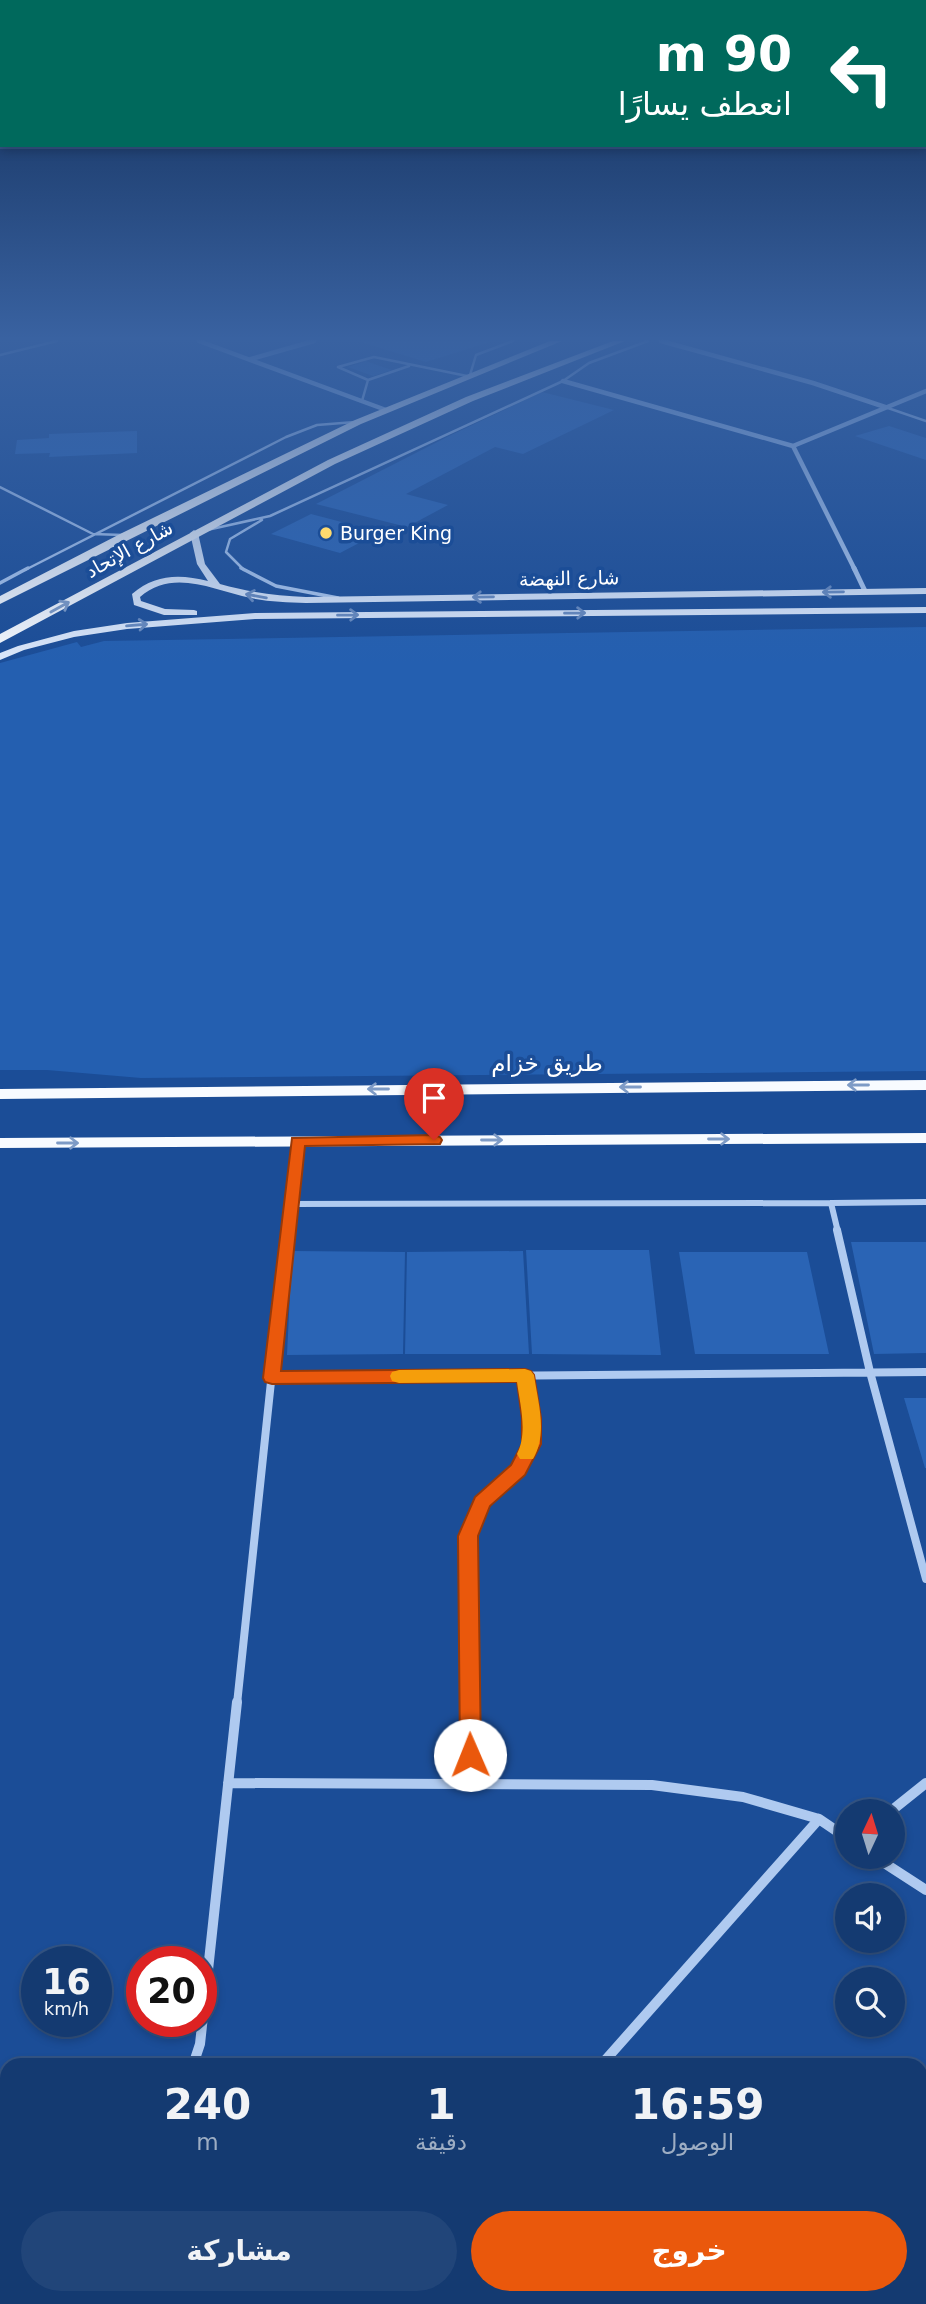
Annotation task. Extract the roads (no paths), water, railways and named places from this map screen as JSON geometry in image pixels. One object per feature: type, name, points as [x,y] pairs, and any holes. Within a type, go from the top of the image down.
[{"type":"main road","name":"شارع الإتحاد","points":[[0,601],[126,535],[304,449]]},
{"type":"main road","name":"شارع الإتحاد","points":[[0,639],[194,533],[360,449]]},
{"type":"main road","points":[[194,533],[201,564],[215,584]]},
{"type":"main road","name":"شارع النهضة","points":[[926,591],[266,598],[215,584],[170,580],[155,582],[141,589],[135,596],[137,603],[164,612],[255,616],[926,610]]},
{"type":"main road","points":[[0,657],[20,648],[74,634],[127,625],[255,616]]},
{"type":"main road","points":[[0,1084],[172,1090]]},
{"type":"main road","name":"طريق خزام","points":[[0,1094],[172,1090],[926,1085]]},
{"type":"main road","points":[[0,1143],[926,1138]]},
{"type":"street","points":[[794,449],[865,592]]},
{"type":"street","points":[[195,2058],[200,2044],[297,1141]]},
{"type":"street","points":[[290,1204],[926,1202]]},
{"type":"street","points":[[831,1203],[870,1372],[922,1548],[926,1579]]},
{"type":"street","points":[[272,1378],[926,1372]]},
{"type":"street","points":[[228,1783],[471,1782],[652,1785],[743,1797],[820,1819],[835,1830]]},
{"type":"street","points":[[905,1800],[926,1783]]},
{"type":"street","points":[[607,2058],[820,1819]]},
{"type":"street","points":[[894,1869],[926,1890]]},
{"type":"lane","points":[[0,583],[263,449]]},
{"type":"lane","points":[[345,599],[266,582],[233,563],[226,552],[230,539],[270,516],[417,449]]},
{"type":"lane","points":[[0,487],[93,534],[126,535]]},
{"type":"lane","points":[[194,533],[270,516]]},
{"type":"lane","points":[[471,1782],[468,1536],[482,1502],[518,1470],[531,1444],[531,1418],[525,1375]]},
{"type":"place","name":"Burger King","points":[[326,533]]}]
